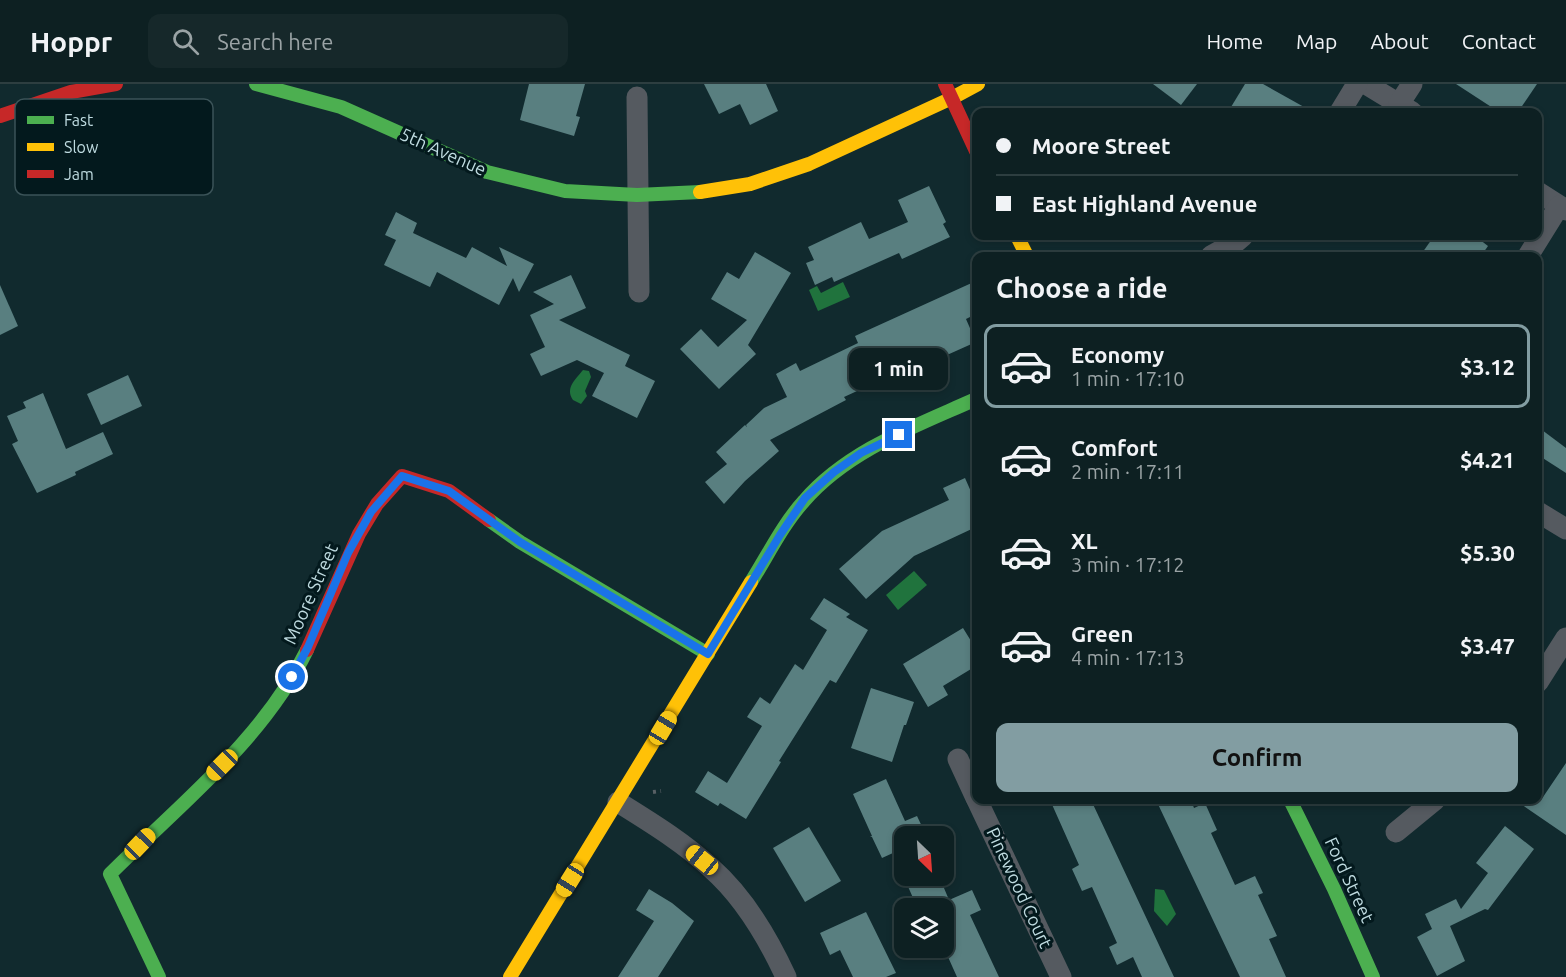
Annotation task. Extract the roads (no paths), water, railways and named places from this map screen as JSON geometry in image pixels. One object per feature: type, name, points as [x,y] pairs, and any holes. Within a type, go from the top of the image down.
[{"type":"street","points":[[49,99],[116,84]]},
{"type":"street","name":"5th Avenue","points":[[256,84],[341,106],[487,172],[565,192],[637,195],[694,193],[750,184],[809,164],[978,84]]},
{"type":"street","points":[[945,84],[972,142]]},
{"type":"street","points":[[1342,108],[1357,84]]},
{"type":"street","points":[[1366,84],[1406,108],[1412,84]]},
{"type":"street","points":[[637,97],[639,292]]},
{"type":"street","points":[[0,116],[15,110]]},
{"type":"street","points":[[1542,195],[1563,208],[1542,237]]},
{"type":"street","points":[[1217,252],[1237,240]]},
{"type":"street","points":[[510,977],[780,535],[805,498],[834,472],[861,453],[972,401]]},
{"type":"street","name":"Moore Street","points":[[159,977],[110,874],[244,742],[267,714],[292,677],[308,647],[348,553],[371,512],[402,476],[449,491],[520,542],[708,654]]},
{"type":"street","points":[[1542,514],[1566,529]]},
{"type":"street","points":[[1542,676],[1566,638]]},
{"type":"street","name":"Pinewood Court","points":[[958,759],[972,788]]},
{"type":"street","points":[[618,802],[652,823],[713,869],[743,903],[774,951],[786,977]]},
{"type":"street","name":"Pinewood Court","points":[[979,804],[1061,977]]},
{"type":"street","name":"Ford Street","points":[[1292,804],[1373,977]]},
{"type":"street","points":[[1396,832],[1430,804]]}]
